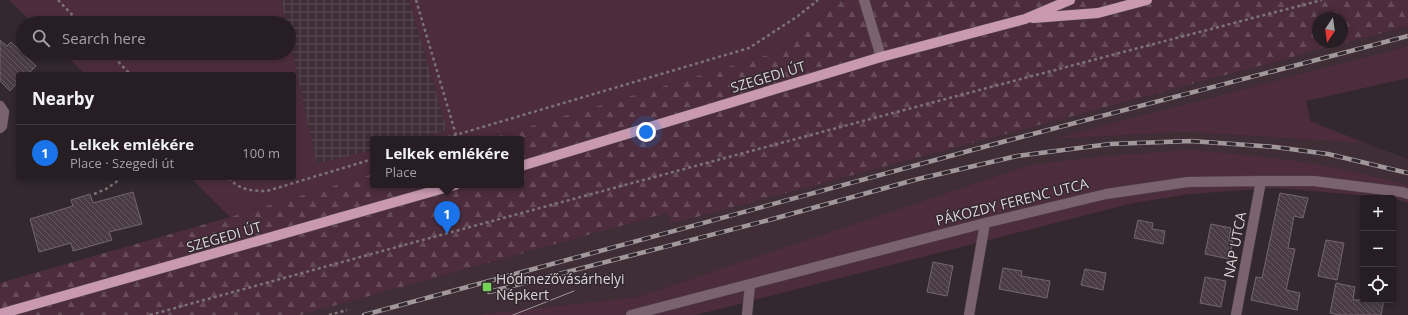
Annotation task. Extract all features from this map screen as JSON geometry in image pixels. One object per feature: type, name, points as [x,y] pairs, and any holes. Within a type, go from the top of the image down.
[{"type":"main road","name":"SZEGEDI ÚT","points":[[524,165],[881,57],[1025,19],[1070,0]]},
{"type":"main road","name":"SZEGEDI ÚT","points":[[1025,19],[1098,13],[1148,0]]},
{"type":"main road","name":"SZEGEDI ÚT","points":[[2,314],[444,188]]},
{"type":"street","points":[[864,0],[881,57]]},
{"type":"street","points":[[0,106],[4,112],[2,126],[0,128]]},
{"type":"street","name":"NAP UTCA","points":[[1236,315],[1261,181]]},
{"type":"street","name":"PÁKOZDY FERENC UTCA","points":[[631,315],[985,223],[1106,194],[1188,182],[1314,181],[1408,194]]},
{"type":"street","points":[[969,315],[985,223]]},
{"type":"street","points":[[747,315],[750,285]]},
{"type":"path","points":[[58,0],[73,16]]},
{"type":"path","points":[[416,0],[456,135]]},
{"type":"path","points":[[452,136],[749,48],[798,16],[818,0]]},
{"type":"path","points":[[150,315],[443,234],[1322,0]]},
{"type":"path","points":[[117,60],[128,72]]},
{"type":"path","points":[[232,180],[243,189],[267,191],[370,160]]},
{"type":"path","points":[[94,194],[106,189],[119,180]]},
{"type":"path","points":[[329,315],[346,310]]},
{"type":"shaded area","points":[[281,0],[409,0],[447,130],[425,136],[370,136],[370,151],[317,165],[294,60],[296,60],[296,16],[284,16]]},
{"type":"shaded area","points":[[1408,26],[1408,46],[1056,139],[1185,132],[1365,143],[1408,159],[1408,185],[1326,166],[1030,165],[637,297],[475,315],[301,315],[667,213],[671,224],[1326,48],[1348,48],[1348,42]]},
{"type":"green space","points":[[9,0],[281,0],[284,16],[26,16]]},
{"type":"green space","points":[[409,0],[845,0],[839,1],[784,50],[498,136],[425,136],[447,130]]},
{"type":"green space","points":[[845,0],[1408,0],[1408,26],[1348,42],[1348,12],[1312,12],[1312,48],[1326,48],[671,224],[667,213],[301,315],[0,315],[0,283],[370,175],[370,188],[524,188],[524,136],[498,136],[784,50],[839,1]]},
{"type":"green space","points":[[1408,46],[1408,78],[1306,101],[1310,121],[1365,143],[1185,132],[1053,139]]},
{"type":"green space","points":[[70,60],[294,60],[317,164],[370,151],[370,175],[230,217],[193,180],[296,180],[296,72],[83,72]]},
{"type":"green space","points":[[1190,150],[1259,156],[1310,163],[1408,185],[1408,203],[1396,199],[1396,195],[1360,195],[1276,188],[1189,194],[1133,203],[696,315],[475,315],[637,297],[1030,165],[1105,156]]},
{"type":"building","points":[[0,40],[7,46],[11,42],[16,47],[16,60],[30,60],[36,66],[30,72],[16,72],[16,84],[10,91],[0,81]]},
{"type":"building","points":[[133,192],[142,224],[109,232],[112,240],[73,251],[71,243],[39,252],[30,219],[73,206],[71,200],[90,194],[93,203]]},
{"type":"building","points":[[1280,193],[1308,198],[1303,218],[1294,216],[1288,248],[1295,249],[1286,290],[1300,293],[1297,310],[1251,300],[1256,277],[1262,278]]},
{"type":"building","points":[[1138,220],[1153,223],[1152,229],[1165,231],[1163,244],[1134,238]]},
{"type":"building","points":[[1211,224],[1231,228],[1229,240],[1233,241],[1229,259],[1205,254]]},
{"type":"building","points":[[1326,240],[1344,243],[1337,280],[1318,276]]},
{"type":"building","points":[[933,262],[953,266],[947,296],[927,292]]},
{"type":"building","points":[[1003,268],[1022,271],[1021,276],[1050,281],[1047,298],[999,289]]},
{"type":"building","points":[[1085,269],[1106,273],[1103,290],[1081,285]]},
{"type":"building","points":[[1205,277],[1226,281],[1221,307],[1200,303]]},
{"type":"building","points":[[1336,283],[1355,287],[1353,300],[1360,300],[1360,303],[1383,303],[1381,315],[1339,315],[1330,313]]},
{"type":"tram line","points":[[513,315],[574,291]]},
{"type":"railway","points":[[364,315],[987,146],[1408,36]]},
{"type":"railway","points":[[489,292],[769,220],[918,179],[1017,156],[1110,144],[1191,141],[1275,147],[1328,154],[1408,173]]},
{"type":"place","name":"Lelkek emlékére","points":[[447,234]]},
{"type":"place","name":"Hódmezővásárhelyi Népkert","points":[[487,287]]}]
